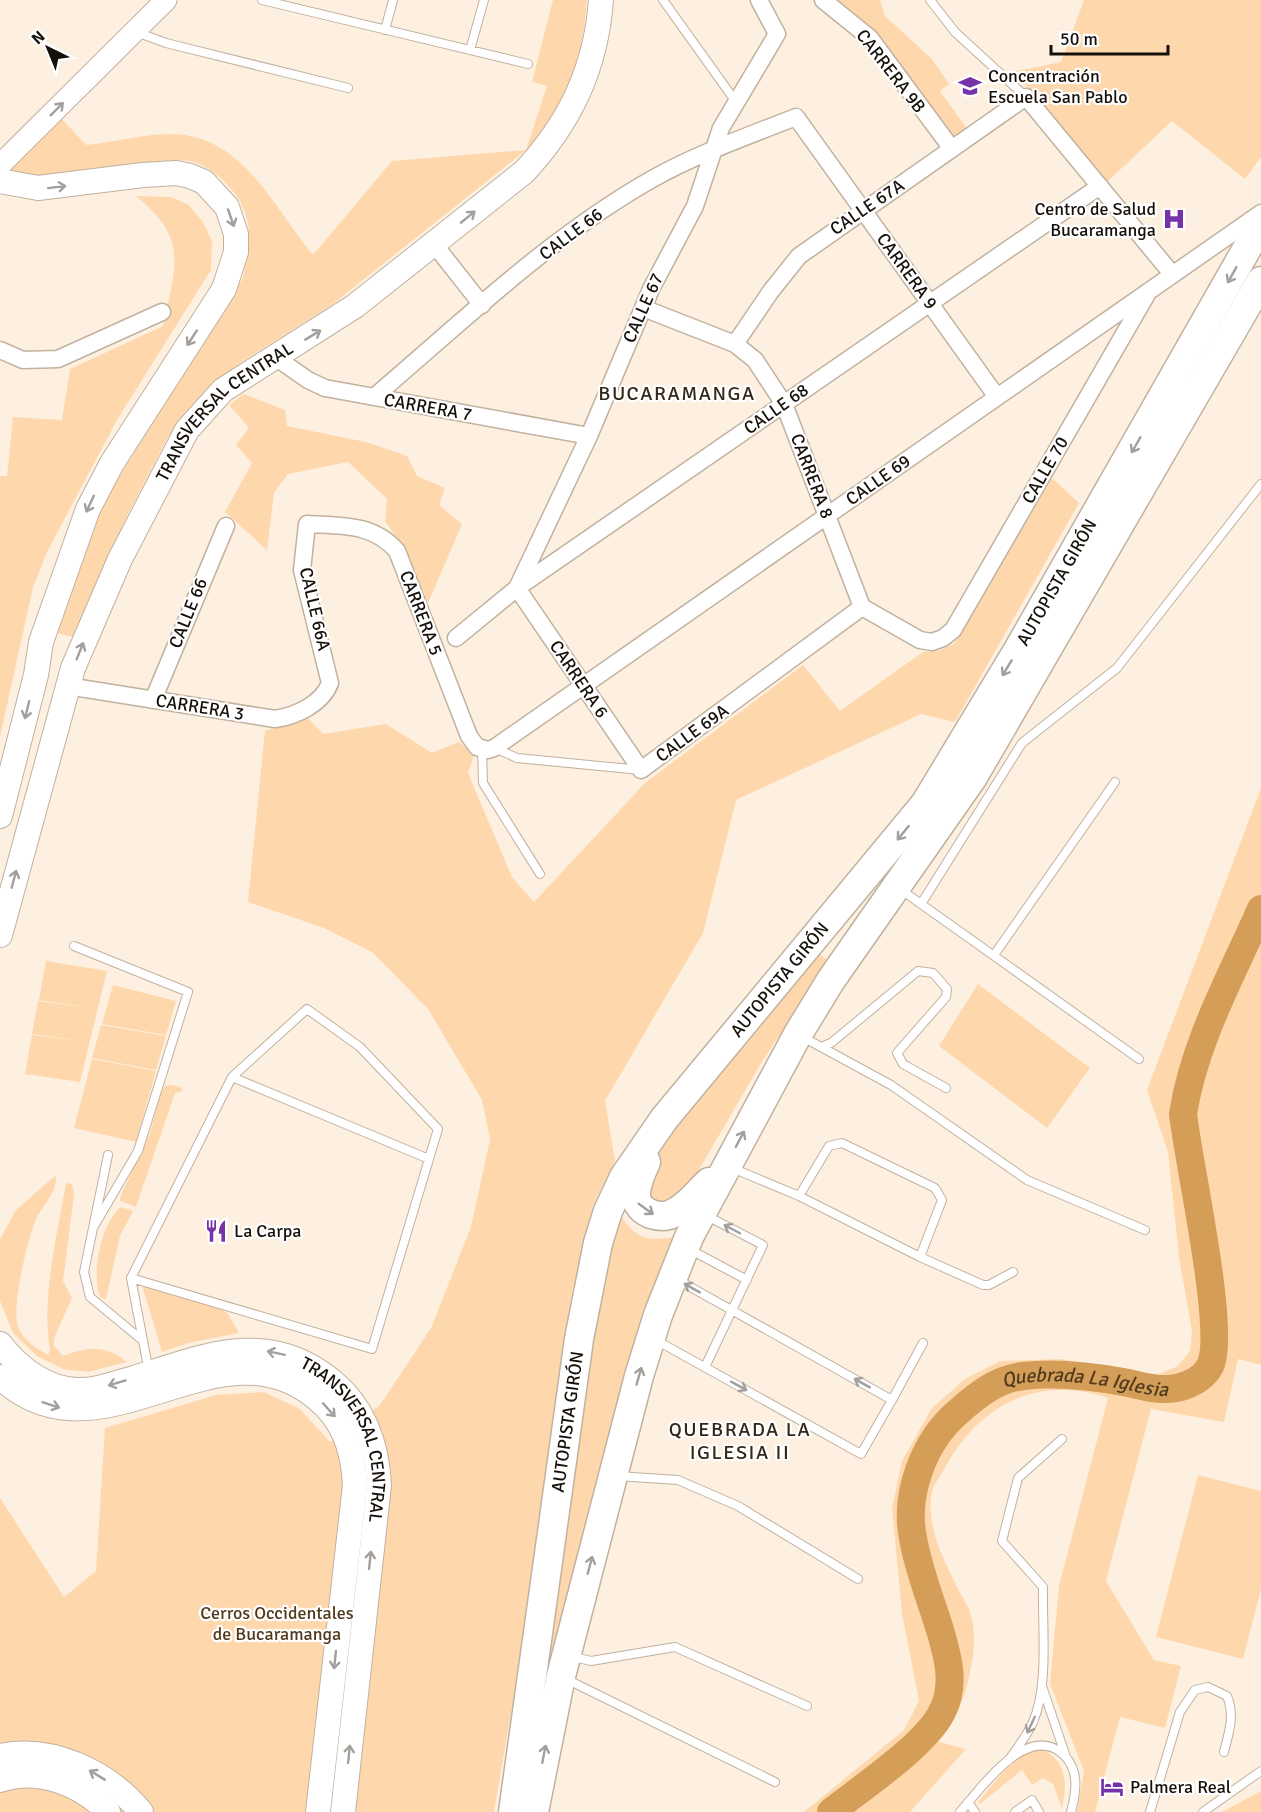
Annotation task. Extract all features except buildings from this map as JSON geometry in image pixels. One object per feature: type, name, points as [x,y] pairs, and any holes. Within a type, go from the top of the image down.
[{"type":"highway","name":"AUTOPISTA GIRÓN","points":[[534,1812],[563,1666],[613,1476],[651,1337],[685,1247],[726,1166],[810,1040],[831,980],[885,878],[1261,224]]},
{"type":"highway","name":"AUTOPISTA GIRÓN","points":[[513,1812],[591,1271],[608,1211],[624,1177],[664,1119],[885,878],[973,777],[1261,281]]},
{"type":"highway","points":[[664,1119],[635,1192],[636,1200],[645,1211],[662,1216],[675,1212],[726,1166]]},
{"type":"main road","name":"TRANSVERSAL CENTRAL","points":[[0,935],[67,686],[120,559],[187,430],[223,390],[346,313],[524,172],[559,131],[571,111],[596,45],[601,0]]},
{"type":"main road","points":[[0,181],[38,188],[176,173],[204,182],[227,207],[236,234],[236,252],[224,289],[112,463],[84,519],[41,642],[36,675],[0,816]]},
{"type":"main road","name":"TRANSVERSAL CENTRAL","points":[[0,1344],[22,1368],[42,1380],[66,1389],[90,1390],[149,1373],[176,1375],[238,1371],[262,1373],[285,1379],[305,1388],[324,1404],[339,1422],[349,1443],[355,1485],[318,1812]]},
{"type":"main road","name":"TRANSVERSAL CENTRAL","points":[[0,1377],[33,1399],[72,1410],[115,1405],[228,1350],[274,1352],[310,1364],[340,1387],[355,1404],[373,1439],[378,1457],[379,1485],[343,1812]]},
{"type":"main road","points":[[0,1756],[28,1752],[90,1770],[112,1784],[141,1812]]},
{"type":"main road","points":[[0,1780],[32,1775],[50,1778],[87,1793],[108,1812]]},
{"type":"street","points":[[0,165],[166,0]]},
{"type":"street","name":"CALLE 67","points":[[517,588],[589,436],[643,308],[694,206],[721,129],[777,34],[759,0]]},
{"type":"street","name":"CARRERA 9B","points":[[823,0],[870,38],[952,149]]},
{"type":"street","points":[[1026,97],[1172,274]]},
{"type":"street","name":"CALLE 67A","points":[[735,344],[771,291],[799,256],[1026,97]]},
{"type":"street","name":"CALLE 66","points":[[374,397],[482,305],[589,219],[655,178],[714,148],[796,117]]},
{"type":"street","name":"CARRERA 9","points":[[796,117],[997,396]]},
{"type":"street","name":"CALLE 68","points":[[456,638],[517,588],[1100,186]]},
{"type":"street","name":"CALLE 69","points":[[488,749],[584,686],[1261,213]]},
{"type":"street","points":[[434,244],[482,305]]},
{"type":"street","name":"CALLE 70","points":[[862,607],[920,640],[933,642],[953,630],[1150,290]]},
{"type":"street","name":"CARRERA 8","points":[[643,308],[735,344],[755,360],[784,404],[862,607]]},
{"type":"street","points":[[0,350],[24,360],[58,359],[162,312]]},
{"type":"street","name":"CARRERA 7","points":[[275,357],[317,385],[589,436]]},
{"type":"street","name":"CALLE 66A","points":[[307,524],[302,570],[330,675],[327,692]]},
{"type":"street","name":"CARRERA 5","points":[[307,524],[354,527],[373,532],[388,541],[397,551],[469,736],[477,747],[488,749]]},
{"type":"street","name":"CALLE 66","points":[[153,700],[226,526]]},
{"type":"street","name":"CARRERA 6","points":[[517,588],[641,770]]},
{"type":"street","name":"CALLE 69A","points":[[641,770],[862,607]]},
{"type":"street","name":"CARRERA 3","points":[[67,686],[275,719],[304,709],[327,692]]},
{"type":"lane","points":[[266,0],[528,64]]},
{"type":"lane","points":[[385,30],[393,0]]},
{"type":"lane","points":[[470,50],[484,0]]},
{"type":"lane","points":[[663,0],[736,102]]},
{"type":"lane","points":[[930,0],[956,33],[1026,97]]},
{"type":"lane","points":[[135,31],[166,43],[348,88]]},
{"type":"lane","points":[[921,903],[1022,743],[1117,668],[1261,484]]},
{"type":"lane","points":[[488,749],[483,783],[540,874]]},
{"type":"lane","name":"CALLE 69A","points":[[488,749],[517,758],[641,770]]},
{"type":"lane","points":[[994,955],[1115,782]]},
{"type":"lane","points":[[885,878],[1139,1059]]},
{"type":"lane","points":[[74,946],[188,992],[138,1151],[93,1228]]},
{"type":"lane","points":[[810,1040],[839,1038],[918,971],[925,971],[933,974],[944,984],[946,997],[897,1053],[903,1064],[946,1088]]},
{"type":"lane","points":[[131,1278],[372,1348],[438,1129],[360,1047],[307,1009],[232,1077],[131,1278],[149,1373]]},
{"type":"lane","points":[[810,1040],[891,1085],[1027,1180],[1145,1230]]},
{"type":"lane","points":[[232,1077],[429,1159]]},
{"type":"lane","points":[[799,1196],[829,1146],[836,1143],[842,1143],[935,1188],[942,1200],[920,1257]]},
{"type":"lane","points":[[108,1155],[84,1272],[90,1297],[142,1340]]},
{"type":"lane","points":[[726,1166],[799,1196],[920,1257],[983,1285],[989,1286],[1013,1272]]},
{"type":"lane","points":[[701,1213],[763,1245],[705,1367]]},
{"type":"lane","points":[[685,1247],[747,1280]]},
{"type":"lane","points":[[672,1277],[892,1400]]},
{"type":"lane","points":[[651,1337],[861,1454],[923,1343]]},
{"type":"lane","points":[[1008,1761],[1034,1722],[1041,1683],[1043,1587],[1002,1541],[1018,1478],[1062,1439]]},
{"type":"lane","points":[[613,1476],[678,1480],[738,1506],[858,1579]]},
{"type":"lane","points":[[563,1666],[675,1647],[807,1706]]},
{"type":"lane","points":[[563,1666],[774,1782]]},
{"type":"lane","points":[[1041,1683],[1076,1781],[1071,1812]]},
{"type":"lane","points":[[1150,1812],[1180,1712],[1196,1690],[1208,1688],[1227,1696],[1232,1707],[1232,1722],[1224,1752]]},
{"type":"lane","points":[[960,1812],[1008,1761],[1026,1747],[1040,1744],[1058,1750],[1066,1758]]},
{"type":"lane","points":[[1203,1812],[1261,1771]]},
{"type":"lane","points":[[1015,1812],[1032,1800],[1040,1812]]},
{"type":"lane","points":[[968,1802],[975,1812]]},
{"type":"green space","points":[[553,0],[587,0],[582,43],[570,81],[552,116],[526,150],[547,86],[532,82]]},
{"type":"green space","points":[[835,0],[880,0],[885,16],[932,59],[949,84],[940,91],[968,130],[952,140]]},
{"type":"green space","points":[[1084,0],[1261,0],[1261,157],[1245,179],[1172,121],[1107,182],[1040,99],[1012,72],[1061,62]]},
{"type":"green space","points":[[61,118],[86,145],[161,134],[197,138],[218,147],[238,160],[270,196],[313,255],[392,161],[526,150],[333,304],[240,363],[196,403],[168,437],[129,512],[73,637],[57,633],[86,541],[104,501],[242,280],[249,244],[248,222],[245,211],[232,190],[214,173],[191,161],[141,164],[63,175],[25,175],[6,172]]},
{"type":"green space","points":[[136,196],[171,197],[189,205],[203,222],[212,241],[211,270],[117,420],[47,552],[33,587],[0,737],[0,476],[7,476],[13,417],[62,420],[70,369],[163,326],[174,270],[174,255],[165,226]]},
{"type":"green space","points":[[244,394],[285,410],[287,426],[366,442],[407,456],[417,476],[445,488],[439,505],[462,524],[428,603],[403,547],[385,521],[387,499],[348,462],[288,474],[274,493],[267,550],[225,512],[252,463],[236,445],[249,428],[229,405]]},
{"type":"green space","name":"Cerros Occidentales de Bucaramanga","points":[[1052,478],[1079,503],[955,722],[921,714],[736,800],[703,933],[605,1101],[615,1161],[593,1205],[571,1297],[521,1655],[494,1812],[0,1812],[0,1498],[64,1597],[96,1571],[105,1428],[216,1395],[264,1392],[300,1409],[330,1442],[380,1405],[431,1328],[471,1227],[490,1139],[482,1100],[428,1009],[372,952],[324,928],[248,902],[265,731],[307,717],[323,734],[386,724],[432,753],[459,742],[474,755],[468,773],[512,877],[534,902],[645,783],[803,665],[840,711],[923,652],[938,651],[954,644]]},
{"type":"green space","points":[[1261,788],[1261,1365],[1238,1359],[1224,1422],[1151,1409],[1106,1581],[1154,1660],[1181,1666],[1165,1728],[1120,1717],[1095,1812],[1077,1812],[1084,1771],[1050,1684],[1059,1586],[1108,1398],[1083,1392],[1059,1390],[1036,1393],[995,1410],[977,1425],[947,1464],[931,1496],[930,1509],[934,1533],[948,1569],[970,1612],[974,1641],[968,1682],[963,1698],[952,1722],[936,1741],[966,1749],[910,1812],[804,1812],[904,1730],[919,1701],[902,1613],[892,1508],[902,1461],[932,1408],[965,1379],[1000,1361],[1060,1359],[1152,1377],[1178,1366],[1190,1351],[1192,1331],[1179,1257],[1168,1152],[1147,1090]]},
{"type":"green space","points":[[816,952],[829,961],[763,1060],[693,1180],[676,1200],[657,1204],[648,1198],[654,1162],[670,1135]]},
{"type":"green space","points":[[46,961],[107,971],[80,1082],[25,1074],[32,1035],[88,1042],[32,1034],[38,1001],[91,1008],[39,1000]]},
{"type":"green space","points":[[978,984],[1090,1068],[1047,1128],[939,1046]]},
{"type":"green space","points":[[113,985],[176,1001],[166,1035],[102,1024]]},
{"type":"green space","points":[[101,1025],[166,1036],[156,1070],[92,1058]]},
{"type":"green space","points":[[92,1059],[156,1071],[136,1142],[74,1128]]},
{"type":"green space","points":[[165,1086],[181,1087],[183,1091],[175,1093],[136,1207],[120,1201],[120,1197],[150,1133],[160,1096]]},
{"type":"green space","points":[[55,1176],[55,1186],[37,1217],[25,1256],[17,1305],[18,1327],[27,1340],[48,1355],[50,1350],[47,1309],[51,1266],[66,1183],[72,1184],[74,1195],[63,1281],[72,1298],[54,1338],[54,1346],[63,1356],[96,1349],[111,1352],[127,1362],[88,1372],[63,1369],[37,1356],[13,1333],[0,1301],[0,1239],[16,1210]]},
{"type":"green space","points":[[121,1207],[133,1211],[120,1236],[106,1299],[101,1298],[98,1288],[99,1250],[108,1224]]},
{"type":"green space","points":[[618,1212],[630,1228],[642,1236],[656,1239],[676,1237],[538,1708],[586,1365]]},
{"type":"green space","points":[[142,1285],[220,1308],[228,1314],[239,1333],[188,1343],[162,1352]]},
{"type":"green space","points":[[1198,1475],[1261,1491],[1261,1589],[1243,1659],[1156,1637]]},
{"type":"green space","points":[[1038,1748],[1054,1758],[1063,1772],[1065,1789],[1062,1808],[1053,1784],[1043,1778],[1032,1785],[1022,1770],[980,1804],[978,1802],[1012,1763]]},
{"type":"green space","points":[[1261,1791],[1261,1812],[1222,1812]]},
{"type":"waterway","name":"Quebrada La Iglesia","points":[[831,1812],[908,1752],[922,1738],[942,1712],[949,1692],[948,1661],[918,1561],[911,1521],[911,1504],[919,1469],[926,1453],[946,1424],[980,1394],[996,1384],[1023,1376],[1073,1375],[1169,1389],[1196,1381],[1210,1366],[1214,1348],[1214,1319],[1205,1245],[1183,1114],[1188,1087],[1205,1035],[1261,909]]},
{"type":"place","name":"Concentración Escuela San Pablo","points":[[970,86]]},
{"type":"place","name":"Centro de Salud Bucaramanga","points":[[1174,219]]},
{"type":"place","name":"La Carpa","points":[[216,1231]]},
{"type":"place","name":"Palmera Real","points":[[1112,1787]]},
{"type":"district","name":"BUCARAMANGA","points":[[677,393]]},
{"type":"district","name":"QUEBRADA LA IGLESIA II","points":[[740,1440]]}]
